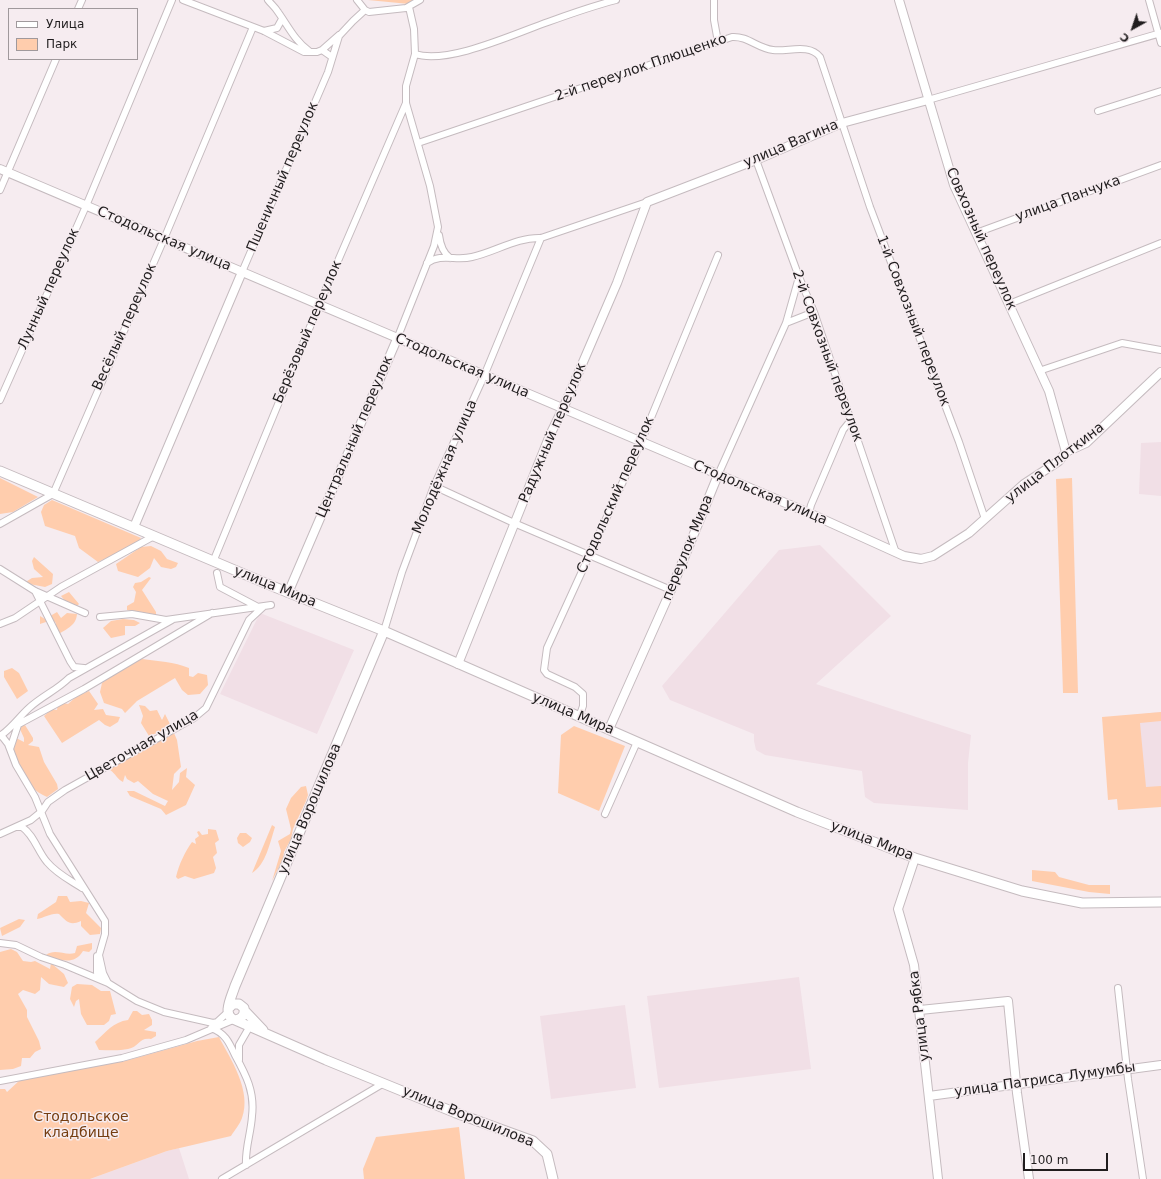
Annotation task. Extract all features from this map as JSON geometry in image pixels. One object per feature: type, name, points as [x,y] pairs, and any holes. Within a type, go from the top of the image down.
[{"type":"main road","name":"улица Мира","points":[[0,472],[134,527],[213,562],[384,631],[797,812],[915,858],[1022,891],[1082,903],[1161,902]]},
{"type":"main road","name":"улица Ворошилова","points":[[228,1011],[235,986],[384,631]]},
{"type":"main road","name":"улица Ворошилова","points":[[235,986],[242,1007],[265,1032]]},
{"type":"main road","points":[[233,1004],[242,1007],[241,1018],[234,1020],[229,1016],[228,1011],[233,1004]]},
{"type":"main road","name":"улица Ворошилова","points":[[234,1020],[456,1113],[533,1141],[547,1154],[553,1179]]},
{"type":"street","name":"Лунный переулок","points":[[0,400],[86,206],[172,0]]},
{"type":"street","points":[[183,0],[264,31],[297,49],[310,52],[322,50],[344,30]]},
{"type":"street","points":[[268,0],[280,14],[301,45],[310,52]]},
{"type":"street","points":[[357,0],[365,10],[372,12],[409,7],[420,0]]},
{"type":"street","points":[[415,54],[427,56],[455,53],[496,41],[547,22],[616,0]]},
{"type":"street","points":[[714,0],[714,20],[718,42]]},
{"type":"street","name":"Совхозный переулок","points":[[900,0],[954,185],[1054,406],[1066,452]]},
{"type":"street","points":[[1149,0],[1160,33],[1161,43]]},
{"type":"street","points":[[406,103],[406,86],[415,54],[414,29],[409,7]]},
{"type":"street","name":"Пшеничный переулок","points":[[134,527],[328,72],[339,36],[365,10]]},
{"type":"street","points":[[264,31],[277,28],[282,19]]},
{"type":"street","name":"Весёлый переулок","points":[[53,494],[164,239],[253,27]]},
{"type":"street","name":"улица Вагина","points":[[427,263],[437,258],[472,258],[526,238],[541,238],[647,202],[756,160],[842,123],[928,100],[1160,33]]},
{"type":"street","name":"2-й переулок Плющенко","points":[[418,143],[479,124],[718,42],[740,36],[771,50],[806,49],[816,53],[820,57],[842,123]]},
{"type":"street","points":[[322,50],[332,57]]},
{"type":"street","points":[[0,190],[4,171],[56,60]]},
{"type":"street","points":[[1098,111],[1161,91]]},
{"type":"street","name":"Центральный переулок","points":[[288,593],[397,339],[434,246],[438,227],[430,186],[406,103]]},
{"type":"street","name":"Берёзовый переулок","points":[[213,562],[319,305],[406,103]]},
{"type":"street","name":"1-й Совхозный переулок","points":[[842,123],[870,207],[958,442],[985,519]]},
{"type":"street","name":"2-й Совхозный переулок","points":[[756,160],[799,277],[814,312],[896,553]]},
{"type":"street","name":"улица Панчука","points":[[976,233],[1161,165]]},
{"type":"street","name":"Стодольская улица","points":[[4,171],[809,513],[896,553],[924,559]]},
{"type":"street","name":"Радужный переулок","points":[[458,664],[514,523],[617,283],[647,202]]},
{"type":"street","points":[[438,227],[440,243],[447,256],[450,258]]},
{"type":"street","name":"Молодёжная улица","points":[[384,631],[402,572],[434,486],[484,376],[541,238]]},
{"type":"street","points":[[1009,304],[1161,243]]},
{"type":"street","name":"Стодольский переулок","points":[[579,716],[583,706],[583,694],[574,687],[547,674],[544,670],[547,648],[641,442],[718,255]]},
{"type":"street","name":"переулок Мира","points":[[609,730],[718,475],[786,323],[799,277]]},
{"type":"street","points":[[786,323],[814,312]]},
{"type":"street","points":[[1039,371],[1114,344],[1127,343],[1161,350]]},
{"type":"street","name":"улица Плоткина","points":[[924,559],[948,548],[985,519],[1024,484],[1059,461],[1066,452],[1086,443],[1161,372]]},
{"type":"street","points":[[809,513],[843,430],[851,420]]},
{"type":"street","points":[[434,486],[514,523],[670,590]]},
{"type":"street","points":[[0,524],[53,494]]},
{"type":"street","points":[[0,624],[15,618],[47,596],[154,536]]},
{"type":"street","points":[[0,569],[35,591],[86,613]]},
{"type":"street","points":[[217,573],[220,587],[261,607]]},
{"type":"street","points":[[35,591],[41,601],[57,639],[70,661],[74,667],[86,668]]},
{"type":"street","points":[[100,617],[132,614],[172,620],[271,605]]},
{"type":"street","name":"Цветочная улица","points":[[0,834],[31,820],[41,812],[48,802],[61,793],[150,741],[181,726],[206,708],[250,620],[261,607]]},
{"type":"street","points":[[17,725],[84,689],[172,635],[212,613]]},
{"type":"street","points":[[172,620],[86,668],[34,704],[1,736],[10,748],[13,759],[35,797],[56,845],[86,892],[103,915],[106,925],[104,939],[96,961],[99,978],[137,1001],[164,1012],[213,1023],[218,1022]]},
{"type":"street","points":[[10,748],[20,718]]},
{"type":"street","points":[[604,814],[637,742]]},
{"type":"street","points":[[16,828],[22,827],[27,832],[41,855],[53,868],[86,892]]},
{"type":"street","name":"улица Рябка","points":[[915,858],[898,909],[914,965],[938,1179]]},
{"type":"street","points":[[0,943],[16,944],[41,958],[65,965],[108,984]]},
{"type":"street","points":[[1118,988],[1127,1070],[1143,1179]]},
{"type":"street","points":[[920,1010],[1008,1001],[1017,1085],[1030,1179]]},
{"type":"street","points":[[211,1028],[228,1011]]},
{"type":"street","points":[[0,1078],[8,1078],[122,1058],[186,1040],[211,1028],[234,1020]]},
{"type":"street","points":[[240,1062],[239,1045],[250,1026]]},
{"type":"street","points":[[211,1028],[226,1037],[240,1062],[249,1083],[253,1102],[252,1116],[246,1145],[246,1165]]},
{"type":"street","name":"улица Патриса Лумумбы","points":[[929,1096],[1161,1065]]},
{"type":"street","points":[[0,1081],[8,1078]]},
{"type":"street","name":"улица Ворошилова","points":[[222,1179],[384,1083]]},
{"type":"shaded area","points":[[1161,442],[1161,496],[1139,494],[1141,443]]},
{"type":"shaded area","points":[[820,545],[891,616],[816,684],[971,735],[968,763],[968,810],[874,803],[865,797],[862,771],[765,755],[756,750],[754,734],[670,700],[662,686],[779,550]]},
{"type":"shaded area","points":[[260,613],[354,650],[317,734],[220,694]]},
{"type":"shaded area","points":[[1161,712],[1161,796],[1130,798],[1120,716]]},
{"type":"shaded area","points":[[799,977],[811,1069],[659,1088],[647,996]]},
{"type":"shaded area","points":[[625,1005],[636,1088],[551,1099],[540,1016]]},
{"type":"shaded area","points":[[179,1148],[189,1179],[90,1179],[167,1151]]},
{"type":"green space","points":[[368,0],[415,0],[409,4]]},
{"type":"green space","points":[[0,478],[38,497],[13,512],[0,514]]},
{"type":"green space","points":[[1072,478],[1078,693],[1063,693],[1056,479]]},
{"type":"green space","points":[[52,500],[141,538],[137,544],[98,562],[79,548],[75,536],[45,526],[41,512],[44,505]]},
{"type":"green space","points":[[151,546],[161,551],[167,559],[178,563],[176,567],[171,569],[161,567],[154,558],[150,568],[138,577],[118,571],[116,564],[141,547]]},
{"type":"green space","points":[[34,557],[53,574],[52,584],[45,587],[24,583],[32,578],[43,577],[34,569],[32,561]]},
{"type":"green space","points":[[149,577],[151,578],[142,590],[156,612],[156,617],[127,610],[127,606],[134,602],[136,592],[133,587],[135,583],[141,582]]},
{"type":"green space","points":[[69,592],[79,604],[77,606],[66,602],[61,596]]},
{"type":"green space","points":[[57,612],[61,618],[67,613],[77,614],[75,622],[56,636],[54,630],[56,623],[52,620],[40,624],[40,616],[45,619]]},
{"type":"green space","points":[[123,619],[134,620],[140,623],[135,626],[125,626],[125,635],[111,638],[103,628],[111,621]]},
{"type":"green space","points":[[142,659],[178,664],[189,668],[189,676],[193,677],[198,673],[207,675],[208,685],[200,694],[188,695],[182,690],[175,678],[137,701],[125,713],[122,709],[104,703],[100,692],[102,683],[126,664]]},
{"type":"green space","points":[[12,668],[19,673],[28,691],[17,699],[4,677],[4,671]]},
{"type":"green space","points":[[89,691],[98,704],[94,710],[103,709],[106,715],[120,717],[118,722],[110,727],[99,720],[62,743],[44,716],[52,709],[57,710],[58,704],[68,704],[77,696]]},
{"type":"green space","points":[[139,705],[145,706],[150,711],[157,710],[162,720],[165,714],[170,724],[167,729],[149,736],[141,723],[143,716]]},
{"type":"green space","points":[[1161,712],[1161,721],[1140,723],[1146,787],[1161,786],[1161,807],[1118,810],[1117,799],[1108,800],[1102,717]]},
{"type":"green space","points":[[25,725],[33,738],[33,741],[28,745],[39,747],[44,762],[57,784],[58,789],[47,797],[32,788],[28,783],[21,771],[12,748],[16,738],[24,742],[24,738],[19,727]]},
{"type":"green space","points":[[574,726],[625,746],[599,811],[558,793],[561,735]]},
{"type":"green space","points":[[174,733],[177,740],[181,767],[174,774],[172,790],[179,782],[180,773],[187,768],[186,777],[195,785],[186,805],[166,815],[161,809],[130,796],[127,791],[134,791],[165,806],[168,801],[153,794],[138,781],[134,783],[127,779],[125,775],[123,782],[121,781],[110,770],[110,766],[136,751]]},
{"type":"green space","points":[[306,786],[308,795],[306,801],[293,829],[291,839],[284,852],[283,859],[272,881],[281,851],[278,841],[290,834],[291,829],[286,809],[291,798],[301,787]]},
{"type":"green space","points":[[272,825],[275,827],[267,853],[261,865],[252,873]]},
{"type":"green space","points":[[208,829],[216,830],[219,840],[215,843],[217,853],[213,857],[216,868],[214,873],[194,879],[185,876],[178,879],[176,877],[185,854],[192,842],[196,844],[195,839],[199,836],[197,832],[199,831],[202,835],[208,834]]},
{"type":"green space","points":[[240,833],[246,833],[252,838],[250,842],[243,847],[238,843],[237,838]]},
{"type":"green space","points":[[1032,870],[1055,872],[1059,877],[1089,885],[1110,885],[1110,894],[1089,892],[1032,881]]},
{"type":"green space","points":[[58,896],[67,896],[70,902],[81,901],[89,903],[86,913],[101,928],[100,934],[90,935],[81,926],[81,921],[71,923],[59,914],[53,914],[37,919],[38,914],[56,902]]},
{"type":"green space","points":[[19,919],[25,920],[20,927],[2,936],[0,928]]},
{"type":"green space","points":[[92,943],[92,949],[89,952],[83,951],[76,959],[62,960],[48,958],[46,955],[53,952],[68,954],[75,953],[77,946]]},
{"type":"green space","points":[[11,949],[17,952],[23,961],[35,961],[50,969],[51,963],[64,974],[68,983],[64,987],[49,984],[41,977],[40,990],[35,994],[23,990],[18,994],[27,1010],[27,1017],[39,1041],[41,1049],[35,1052],[30,1058],[22,1058],[21,1066],[13,1069],[0,1070],[0,952]]},
{"type":"green space","points":[[77,984],[92,985],[101,991],[110,991],[116,1014],[111,1015],[109,1021],[104,1025],[87,1025],[81,1014],[79,999],[76,1001],[74,1007],[70,999],[72,987]]},
{"type":"green space","points":[[133,1011],[137,1011],[142,1015],[149,1014],[152,1020],[152,1025],[144,1030],[156,1032],[156,1036],[151,1039],[144,1039],[132,1048],[128,1049],[99,1050],[95,1042],[114,1025],[128,1020]]},
{"type":"green space","name":"Стодольское кладбище","points":[[219,1037],[239,1076],[244,1097],[242,1118],[231,1136],[167,1151],[90,1179],[0,1179],[0,1089],[5,1089],[7,1092],[20,1080],[125,1061],[197,1041]]},
{"type":"green space","points":[[459,1127],[465,1179],[364,1179],[363,1169],[376,1137]]}]
